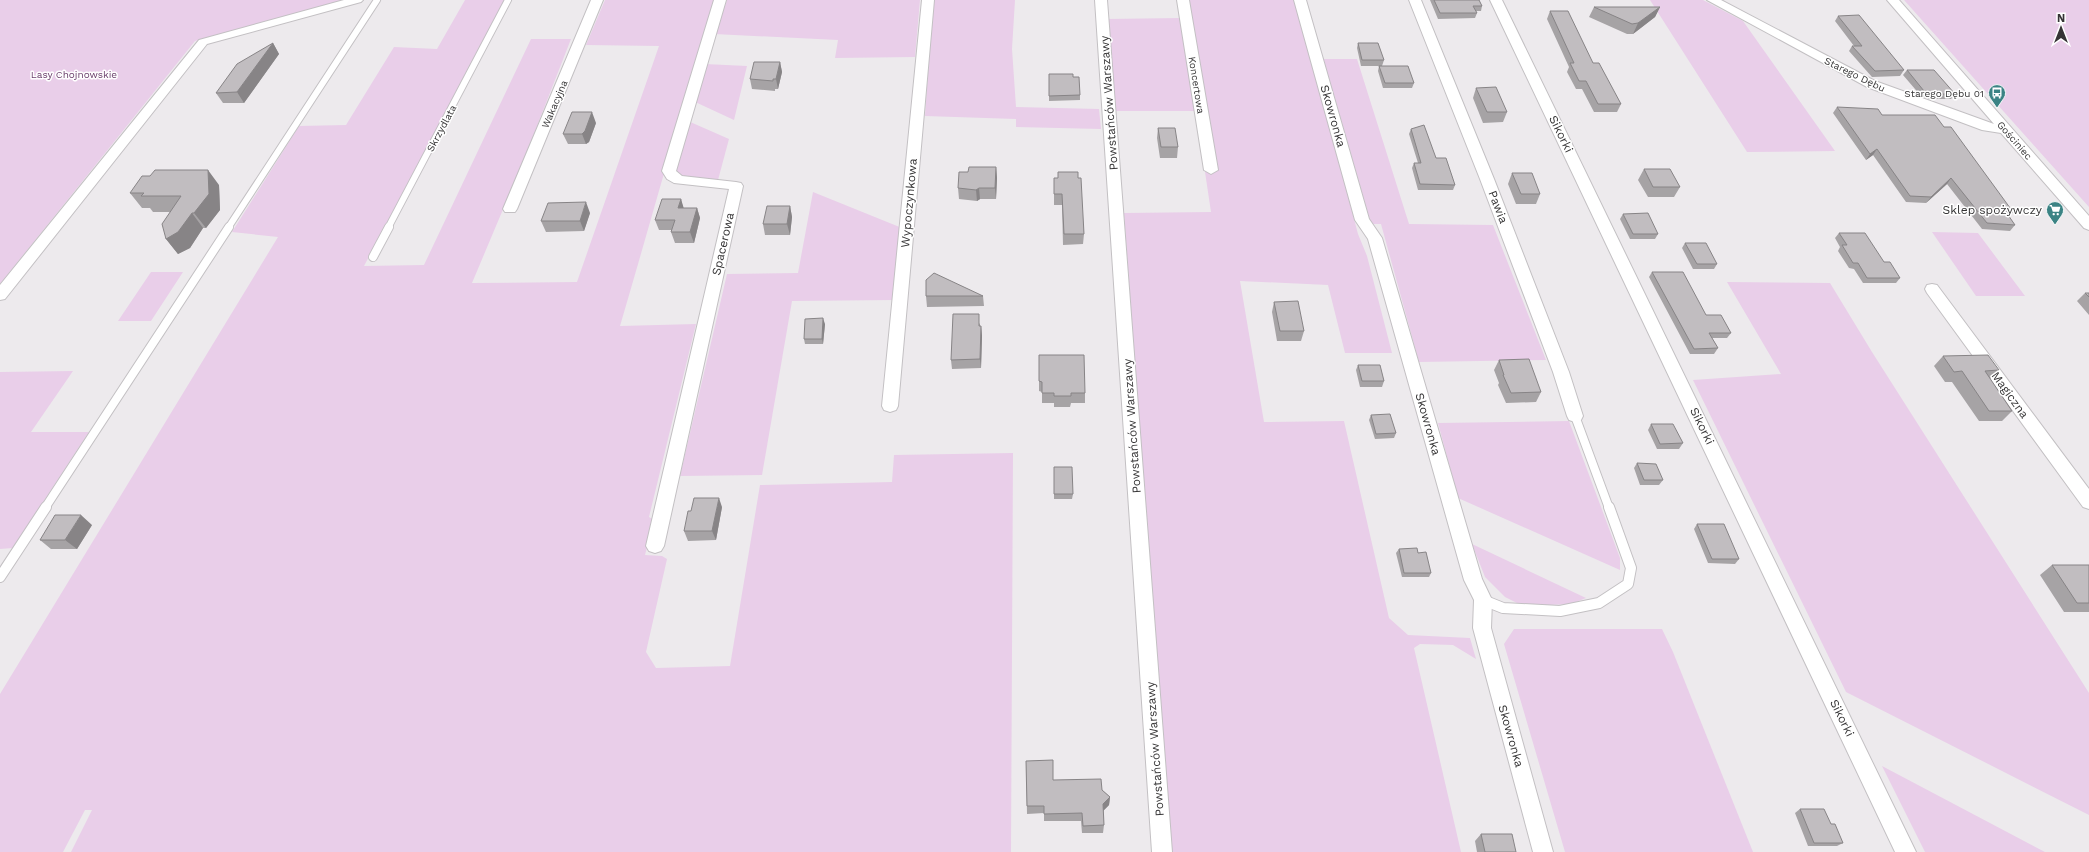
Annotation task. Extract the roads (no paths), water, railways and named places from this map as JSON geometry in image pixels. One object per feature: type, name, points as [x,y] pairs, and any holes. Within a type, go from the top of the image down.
[{"type":"street","points":[[0,295],[203,42],[357,0]]},
{"type":"street","name":"Wakacyjna","points":[[510,209],[597,0]]},
{"type":"street","name":"Spacerowa","points":[[655,546],[736,186],[679,180],[672,176],[669,171],[720,0]]},
{"type":"street","name":"Wypoczynkowa","points":[[890,406],[928,0]]},
{"type":"street","name":"Powstańców Warszawy","points":[[1101,0],[1162,852]]},
{"type":"street","name":"Koncertowa","points":[[1183,0],[1211,170]]},
{"type":"street","name":"Skowronka","points":[[1300,0],[1362,220],[1375,238],[1473,580],[1483,600],[1482,628],[1543,852]]},
{"type":"street","name":"Pawia","points":[[1415,0],[1490,186],[1561,372],[1575,416]]},
{"type":"street","name":"Sikorki","points":[[1496,0],[1906,852]]},
{"type":"street","name":"Starego Dębu","points":[[1714,0],[1871,84],[1986,127],[2005,128]]},
{"type":"street","name":"Gościniec","points":[[1893,0],[2089,225]]},
{"type":"street","name":"Magiczna","points":[[1932,289],[2089,502]]},
{"type":"lane","points":[[0,576],[377,0]]},
{"type":"lane","name":"Skrzydlata","points":[[374,257],[508,0]]},
{"type":"lane","points":[[1483,600],[1503,608],[1560,611],[1599,603],[1628,584],[1631,568],[1575,416]]},
{"type":"place","name":"Starego Dębu 01","points":[[1997,108]]},
{"type":"place","name":"Sklep spożywczy","points":[[2055,225]]},
{"type":"park label","name":"Lasy Chojnowskie","points":[[74,74]]}]
